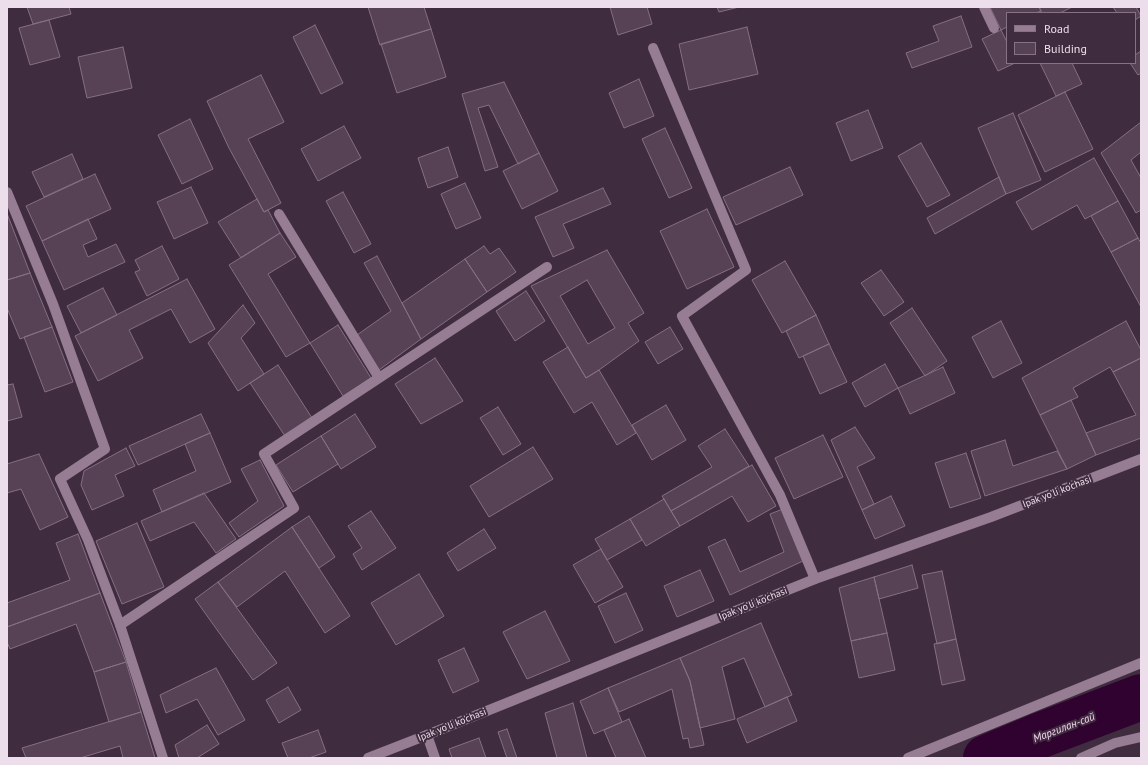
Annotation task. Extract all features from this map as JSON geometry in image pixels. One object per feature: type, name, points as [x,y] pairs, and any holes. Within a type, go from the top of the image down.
[{"type":"main road","points":[[984,7],[994,28]]},
{"type":"main road","points":[[653,48],[746,270],[682,316],[780,494],[815,579]]},
{"type":"main road","points":[[7,192],[52,304],[105,449],[60,479],[88,540],[120,626],[163,758]]},
{"type":"main road","points":[[279,214],[379,378]]},
{"type":"main road","points":[[120,626],[294,508],[264,454],[547,267]]},
{"type":"main road","name":"Ipak yo'li ko'chasi","points":[[368,758],[815,579],[991,517],[1141,459]]},
{"type":"main road","points":[[908,758],[1141,663]]},
{"type":"main road","points":[[427,735],[435,758]]},
{"type":"main road","points":[[1081,758],[1115,743],[1141,737]]},
{"type":"building","points":[[27,7],[69,7],[71,14],[33,24]]},
{"type":"building","points":[[368,7],[424,7],[431,29],[380,45]]},
{"type":"building","points":[[610,7],[647,7],[652,24],[618,35]]},
{"type":"building","points":[[717,7],[739,7],[719,12]]},
{"type":"building","points":[[990,7],[1039,7],[1041,11],[1038,12],[1006,12],[1006,28],[1001,30]]},
{"type":"building","points":[[1039,7],[1072,7],[1062,12],[1042,12]]},
{"type":"building","points":[[1113,7],[1136,7],[1141,16],[1136,19],[1136,12],[1116,12]]},
{"type":"building","points":[[961,16],[972,47],[912,68],[906,53],[939,41],[933,26]]},
{"type":"building","points":[[49,20],[60,57],[30,65],[19,28]]},
{"type":"building","points":[[315,25],[343,83],[321,94],[293,37]]},
{"type":"building","points":[[747,27],[758,74],[689,90],[679,44]]},
{"type":"building","points":[[431,29],[446,77],[397,93],[381,44]]},
{"type":"building","points":[[1001,30],[1006,40],[1006,64],[1013,64],[998,71],[982,39]]},
{"type":"building","points":[[123,47],[132,88],[87,98],[78,57]]},
{"type":"building","points":[[1141,51],[1141,73],[1138,75],[1131,64],[1136,64],[1136,54]]},
{"type":"building","points":[[1040,64],[1072,64],[1082,84],[1056,96]]},
{"type":"building","points":[[261,75],[284,122],[248,139],[281,203],[264,212],[229,148],[207,101]]},
{"type":"building","points":[[639,79],[654,116],[624,128],[609,93]]},
{"type":"building","points":[[504,82],[539,153],[518,164],[489,105],[478,108],[498,167],[485,171],[462,94]]},
{"type":"building","points":[[1065,92],[1093,149],[1045,172],[1018,115]]},
{"type":"building","points":[[868,110],[883,148],[851,161],[836,123]]},
{"type":"building","points":[[1013,113],[1041,180],[1006,194],[978,128]]},
{"type":"building","points":[[190,119],[213,169],[182,184],[158,135]]},
{"type":"building","points":[[1141,122],[1141,152],[1131,160],[1141,178],[1141,210],[1136,213],[1101,153]]},
{"type":"building","points":[[344,126],[361,158],[318,181],[301,149]]},
{"type":"building","points":[[665,128],[692,188],[669,198],[642,139]]},
{"type":"building","points":[[921,143],[950,195],[927,207],[898,156]]},
{"type":"building","points":[[448,147],[458,177],[428,188],[418,158]]},
{"type":"building","points":[[539,153],[558,191],[522,209],[503,171]]},
{"type":"building","points":[[72,154],[83,179],[44,197],[32,172]]},
{"type":"building","points":[[1094,158],[1118,201],[1085,219],[1077,205],[1032,230],[1016,202]]},
{"type":"building","points":[[790,167],[803,195],[736,225],[723,197]]},
{"type":"building","points":[[95,174],[111,209],[42,241],[26,206]]},
{"type":"building","points":[[999,177],[1006,194],[935,234],[927,218]]},
{"type":"building","points":[[465,183],[481,218],[456,229],[441,194]]},
{"type":"building","points":[[191,187],[208,223],[174,239],[157,202]]},
{"type":"building","points":[[603,188],[611,204],[563,224],[574,248],[553,257],[535,217]]},
{"type":"building","points":[[343,192],[371,244],[354,253],[326,201]]},
{"type":"building","points":[[257,199],[264,212],[268,210],[280,233],[241,258],[218,222]]},
{"type":"building","points":[[1118,201],[1138,238],[1111,252],[1091,216]]},
{"type":"building","points":[[707,209],[734,267],[687,289],[660,231]]},
{"type":"building","points":[[8,216],[30,273],[7,280],[7,217]]},
{"type":"building","points":[[88,219],[97,239],[83,245],[88,257],[116,244],[125,262],[64,290],[42,241]]},
{"type":"building","points":[[280,233],[296,257],[268,274],[310,343],[286,357],[229,265]]},
{"type":"building","points":[[1138,238],[1141,243],[1141,307],[1111,252]]},
{"type":"building","points":[[162,246],[179,279],[147,296],[135,272],[140,270],[135,260]]},
{"type":"building","points":[[484,246],[490,254],[499,248],[516,272],[487,292],[465,259]]},
{"type":"building","points":[[607,250],[644,313],[628,323],[639,341],[586,378],[531,286]],"holes":[[[587,280],[615,328],[588,344],[560,296]]]},
{"type":"building","points":[[377,256],[421,339],[379,370],[357,335],[391,311],[364,263]]},
{"type":"building","points":[[465,259],[487,292],[421,339],[402,303]]},
{"type":"building","points":[[785,261],[816,315],[782,333],[752,280]]},
{"type":"building","points":[[881,270],[904,302],[884,316],[861,283]]},
{"type":"building","points":[[30,273],[52,327],[20,339],[7,308],[7,280]]},
{"type":"building","points":[[187,279],[215,329],[190,343],[171,309],[129,330],[143,358],[98,381],[75,336]]},
{"type":"building","points":[[103,288],[117,315],[81,333],[67,306]]},
{"type":"building","points":[[526,291],[545,321],[515,341],[496,311]]},
{"type":"building","points":[[243,305],[255,323],[241,338],[264,374],[238,391],[208,343]]},
{"type":"building","points":[[912,308],[947,361],[925,376],[890,323]]},
{"type":"building","points":[[816,315],[829,344],[799,358],[786,331]]},
{"type":"building","points":[[1001,321],[1022,363],[993,378],[972,337]]},
{"type":"building","points":[[1126,321],[1141,350],[1141,358],[1113,372],[1110,367],[1073,388],[1078,397],[1040,415],[1022,378]]},
{"type":"building","points":[[338,325],[371,378],[343,396],[310,343]]},
{"type":"building","points":[[52,327],[73,382],[45,392],[24,337]]},
{"type":"building","points":[[670,327],[683,349],[658,364],[645,342]]},
{"type":"building","points":[[829,344],[847,382],[820,394],[803,356]]},
{"type":"building","points":[[568,347],[586,378],[599,370],[636,433],[617,445],[592,402],[574,413],[543,362]]},
{"type":"building","points":[[435,358],[463,401],[421,424],[395,384]]},
{"type":"building","points":[[1141,358],[1141,438],[1096,455],[1086,433],[1136,415],[1113,372]]},
{"type":"building","points":[[885,364],[898,388],[865,407],[852,383]]},
{"type":"building","points":[[278,365],[312,418],[285,436],[250,383]]},
{"type":"building","points":[[943,367],[955,393],[910,414],[898,388]]},
{"type":"building","points":[[13,384],[22,417],[7,421],[7,385]]},
{"type":"building","points":[[1071,400],[1096,455],[1067,469],[1040,415]]},
{"type":"building","points":[[666,405],[686,440],[652,460],[632,425]]},
{"type":"building","points":[[498,407],[521,444],[503,455],[480,418]]},
{"type":"building","points":[[201,414],[210,433],[138,465],[129,446]]},
{"type":"building","points":[[355,414],[376,447],[341,469],[321,436]]},
{"type":"building","points":[[855,427],[875,458],[857,467],[874,504],[862,510],[831,440]]},
{"type":"building","points":[[725,429],[749,466],[671,511],[662,496],[712,467],[698,446]]},
{"type":"building","points":[[210,433],[231,482],[162,512],[153,490],[196,471],[185,444]]},
{"type":"building","points":[[823,435],[843,477],[794,499],[775,458]]},
{"type":"building","points":[[321,436],[338,464],[293,492],[276,465]]},
{"type":"building","points":[[1005,440],[1013,466],[1057,451],[1067,469],[985,496],[971,451]]},
{"type":"building","points":[[533,447],[553,479],[489,517],[470,486]]},
{"type":"building","points":[[126,448],[135,466],[115,475],[124,496],[92,510],[81,485],[84,471]]},
{"type":"building","points":[[966,453],[981,498],[950,508],[935,463]]},
{"type":"building","points":[[39,454],[68,517],[40,530],[21,489],[7,493],[7,464]]},
{"type":"building","points":[[260,460],[284,506],[239,537],[229,523],[258,501],[241,469]]},
{"type":"building","points":[[752,465],[776,506],[748,522],[732,496],[680,526],[671,511]]},
{"type":"building","points":[[204,493],[236,539],[216,553],[194,522],[150,541],[141,521]]},
{"type":"building","points":[[891,496],[905,526],[875,539],[862,510]]},
{"type":"building","points":[[664,499],[680,526],[646,546],[630,519]]},
{"type":"building","points":[[783,509],[803,561],[730,595],[708,547],[725,539],[740,572],[784,552],[770,514]]},
{"type":"building","points":[[371,511],[396,548],[362,570],[353,554],[362,548],[348,526]]},
{"type":"building","points":[[309,516],[335,557],[319,568],[292,527]]},
{"type":"building","points":[[630,519],[642,540],[607,560],[595,539]]},
{"type":"building","points":[[137,523],[164,587],[122,604],[96,541]]},
{"type":"building","points":[[292,527],[350,616],[325,633],[285,571],[237,607],[218,582]]},
{"type":"building","points":[[484,529],[496,548],[458,571],[447,553]]},
{"type":"building","points":[[78,534],[100,593],[7,627],[7,603],[70,580],[56,543]]},
{"type":"building","points":[[601,549],[623,587],[595,603],[573,565]]},
{"type":"building","points":[[912,565],[918,588],[879,599],[874,577]]},
{"type":"building","points":[[700,570],[714,601],[677,617],[664,586]]},
{"type":"building","points":[[942,571],[956,639],[937,644],[922,575]]},
{"type":"building","points":[[419,574],[444,616],[396,645],[371,603]]},
{"type":"building","points":[[874,577],[887,633],[851,641],[839,588]]},
{"type":"building","points":[[218,582],[277,663],[253,680],[195,599]]},
{"type":"building","points":[[100,593],[126,662],[94,672],[76,624],[10,649],[7,642],[7,627]]},
{"type":"building","points":[[626,593],[643,630],[615,643],[598,606]]},
{"type":"building","points":[[545,611],[570,661],[527,679],[503,632]]},
{"type":"building","points":[[761,623],[792,695],[765,707],[744,658],[722,667],[735,719],[700,728],[690,681],[680,658]]},
{"type":"building","points":[[887,633],[895,670],[859,678],[851,641]]},
{"type":"building","points":[[956,639],[965,680],[942,685],[934,644]]},
{"type":"building","points":[[464,648],[479,681],[453,693],[438,660]]},
{"type":"building","points":[[680,658],[690,681],[704,745],[690,748],[688,738],[683,739],[672,689],[619,712],[608,688]]},
{"type":"building","points":[[126,662],[141,712],[109,722],[94,672]]},
{"type":"building","points":[[216,668],[245,720],[218,735],[197,699],[166,713],[160,695]]},
{"type":"building","points":[[288,687],[301,710],[279,723],[266,700]]},
{"type":"building","points":[[608,688],[622,722],[594,734],[580,701]]},
{"type":"building","points":[[787,697],[797,721],[747,743],[737,719]]},
{"type":"building","points":[[573,703],[587,758],[557,758],[545,713]]},
{"type":"building","points":[[141,712],[155,758],[123,758],[120,746],[80,758],[26,758],[22,748]]},
{"type":"building","points":[[629,719],[646,758],[616,758],[604,730]]},
{"type":"building","points":[[207,725],[219,744],[197,758],[179,758],[175,745]]},
{"type":"building","points":[[507,729],[517,758],[507,758],[498,732]]},
{"type":"building","points":[[318,730],[326,752],[309,758],[288,758],[282,743]]},
{"type":"building","points":[[479,738],[486,758],[452,758],[449,749]]},
{"type":"waterway","name":"Маргилан-сай","points":[[986,758],[1041,735],[1141,697]]}]
